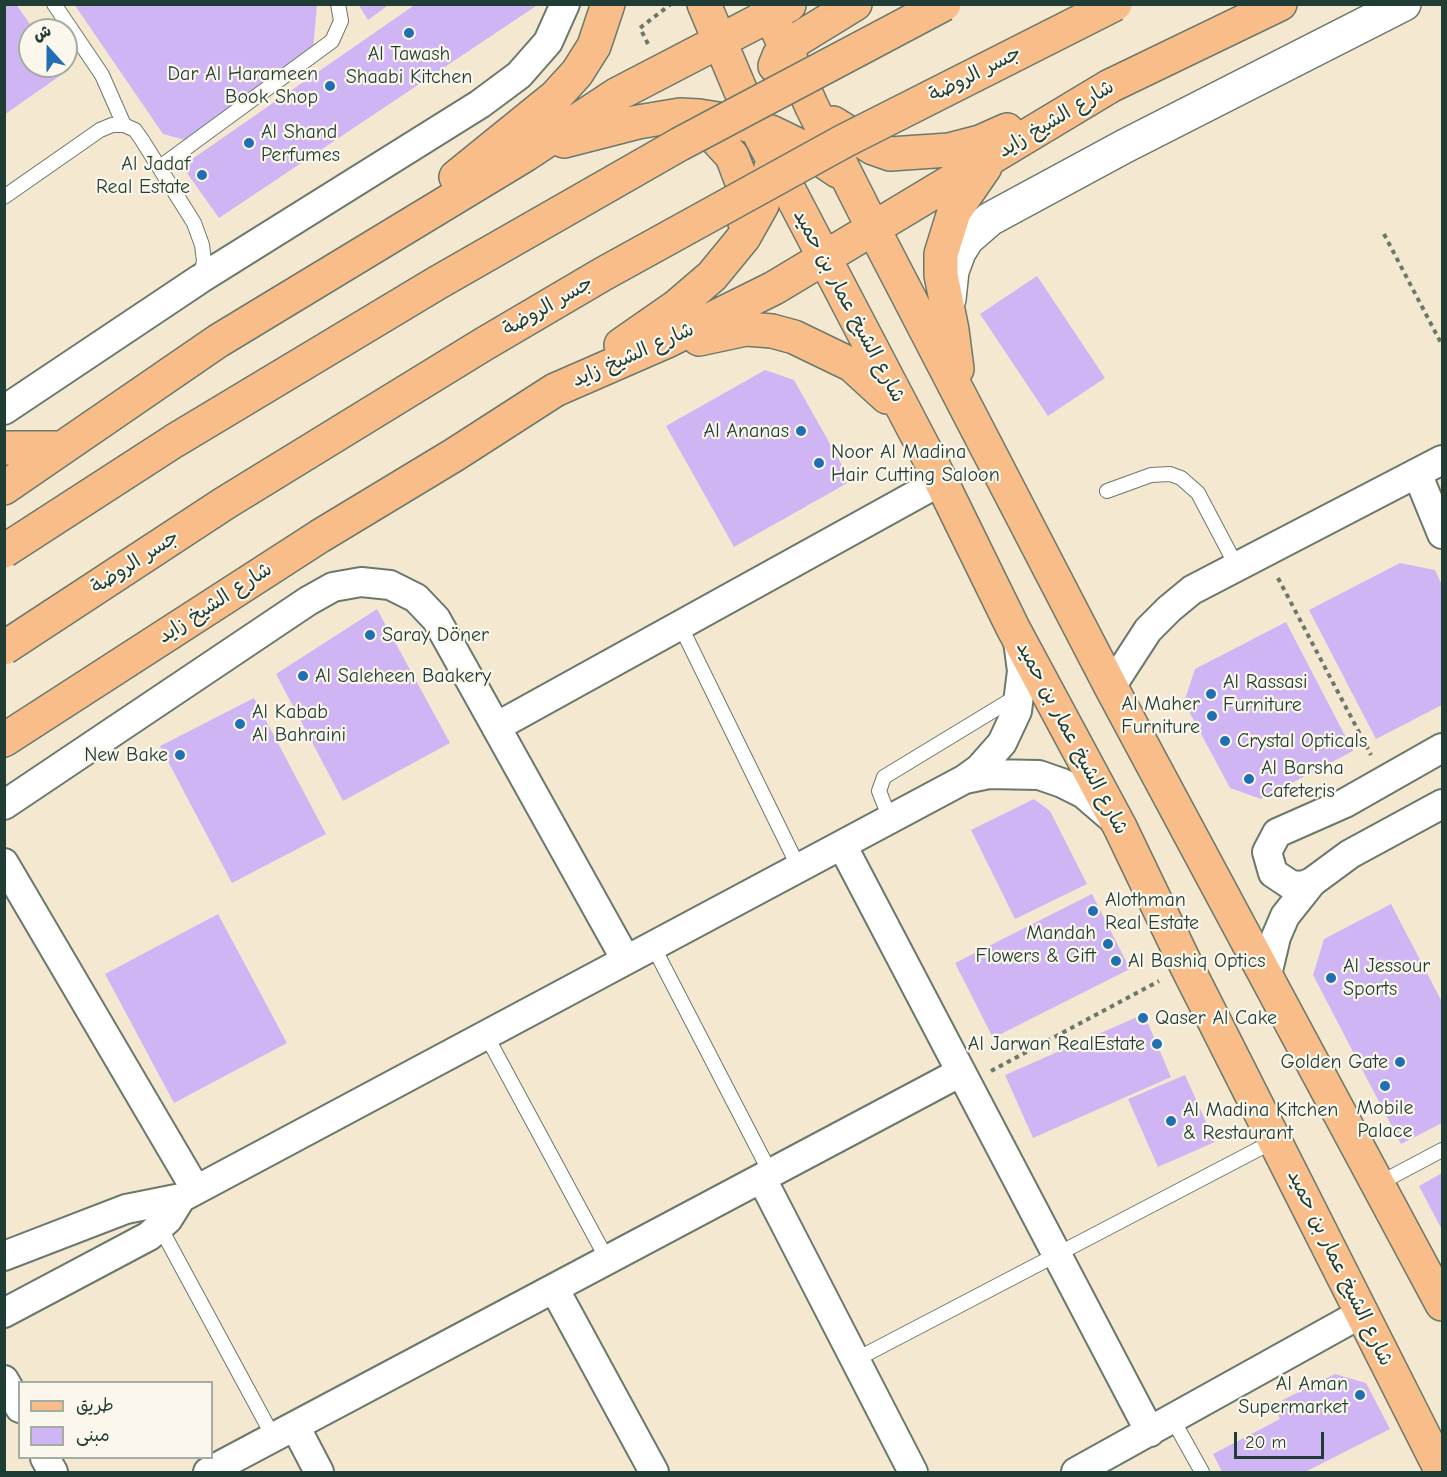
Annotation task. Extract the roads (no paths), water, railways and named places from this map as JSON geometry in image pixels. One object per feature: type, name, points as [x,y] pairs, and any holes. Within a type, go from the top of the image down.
[{"type":"main road","points":[[378,242],[556,96],[577,73],[594,46],[608,4]]},
{"type":"main road","name":"شارع الشيخ عمار بن حميد","points":[[704,4],[727,36],[767,140],[823,256],[941,481],[1013,627],[1120,827],[1186,967],[1276,1140],[1441,1472]]},
{"type":"main road","points":[[711,4],[727,36],[779,61],[824,116],[873,148],[890,154],[949,150],[980,142],[1110,86]]},
{"type":"main road","points":[[4,551],[174,441],[467,265],[680,144],[944,4]]},
{"type":"main road","name":"جسر الروضة","points":[[4,648],[225,503],[523,321],[844,141],[1115,4]]},
{"type":"main road","name":"شارع الشيخ زايد","points":[[4,740],[320,536],[454,455],[555,390],[717,317],[774,288],[823,256],[1110,86],[1280,4]]},
{"type":"main road","points":[[4,488],[218,341],[525,155],[616,95],[775,8],[779,61],[767,140],[762,205],[744,237],[711,276],[677,306],[555,390]]},
{"type":"main road","points":[[779,61],[842,12]]},
{"type":"main road","points":[[842,12],[813,40],[809,68],[824,116],[849,180],[1111,687],[1266,979],[1443,1304]]},
{"type":"main road","points":[[525,155],[601,130],[680,115],[718,118],[767,140],[804,148],[849,180]]},
{"type":"main road","points":[[680,115],[708,130],[732,156],[745,190],[744,237]]},
{"type":"main road","points":[[958,389],[952,330],[941,275],[941,254],[954,212],[993,156]]},
{"type":"main road","points":[[454,455],[702,338],[747,329],[772,331],[794,337],[852,365],[880,389],[909,420]]},
{"type":"main road","points":[[4,448],[62,448]]},
{"type":"street","points":[[4,410],[200,279],[480,104],[519,75],[548,42],[565,4]]},
{"type":"street","points":[[952,330],[949,294],[952,271],[967,239],[990,219],[1146,135],[1404,4]]},
{"type":"street","points":[[1111,687],[1136,647],[1168,609],[1192,590],[1443,460]]},
{"type":"street","points":[[1417,473],[1443,534]]},
{"type":"street","points":[[496,727],[941,481]]},
{"type":"street","points":[[4,805],[218,661],[333,587],[361,582],[390,585],[416,598],[436,619],[626,960]]},
{"type":"street","points":[[4,1256],[126,1209],[189,1194],[965,779],[979,769],[1002,743],[1017,711],[1021,694],[1020,649],[1013,627]]},
{"type":"street","points":[[1312,882],[1302,886],[1291,885],[1273,873],[1267,852],[1270,842],[1287,828],[1324,814],[1443,748]]},
{"type":"street","points":[[965,779],[989,774],[1039,775],[1084,794],[1104,809],[1120,827]]},
{"type":"street","points":[[1266,979],[1276,937],[1286,916],[1312,882],[1328,867],[1443,804]]},
{"type":"street","points":[[842,845],[1057,1256],[1161,1426]]},
{"type":"street","points":[[4,863],[189,1194]]},
{"type":"street","points":[[208,1473],[766,1176],[964,1078]]},
{"type":"street","points":[[766,1176],[855,1360],[913,1473]]},
{"type":"street","points":[[4,1313],[137,1243],[159,1227],[189,1194]]},
{"type":"street","points":[[555,1290],[649,1471]]},
{"type":"street","points":[[1076,1473],[1362,1313]]},
{"type":"street","points":[[4,1380],[18,1404]]},
{"type":"street","points":[[284,1432],[319,1473]]},
{"type":"street","points":[[46,1459],[53,1473]]},
{"type":"lane","points":[[54,4],[102,75],[124,125]]},
{"type":"lane","points":[[160,167],[332,41],[340,21],[338,4]]},
{"type":"lane","points":[[4,196],[100,130],[112,124],[124,125],[135,130],[194,223],[202,245],[204,261],[200,279]]},
{"type":"lane","points":[[1107,491],[1151,475],[1170,474],[1181,478],[1198,494],[1237,567]]},
{"type":"lane","points":[[680,625],[800,868]]},
{"type":"lane","points":[[890,819],[879,791],[884,777],[1021,694]]},
{"type":"lane","points":[[652,946],[766,1176]]},
{"type":"lane","points":[[486,1035],[608,1261]]},
{"type":"lane","points":[[855,1360],[1276,1140]]},
{"type":"lane","points":[[1377,1184],[1443,1150]]},
{"type":"lane","points":[[159,1227],[284,1432]]},
{"type":"lane","points":[[1161,1426],[1202,1473]]},
{"type":"place","name":"Al Tawash Shaabi Kitchen","points":[[409,33]]},
{"type":"place","name":"Dar Al Harameen Book Shop","points":[[330,86]]},
{"type":"place","name":"Al Shand Perfumes","points":[[249,143]]},
{"type":"place","name":"Al Jadaf Real Estate","points":[[202,175]]},
{"type":"place","name":"Al Ananas","points":[[801,431]]},
{"type":"place","name":"Noor Al Madina Hair Cutting Saloon","points":[[819,463]]},
{"type":"place","name":"Saray Döner","points":[[370,635]]},
{"type":"place","name":"Al Saleheen Baakery","points":[[303,676]]},
{"type":"place","name":"Al Rassasi Furniture","points":[[1211,694]]},
{"type":"place","name":"Al Maher Furniture","points":[[1212,716]]},
{"type":"place","name":"Al Kabab Al Bahraini","points":[[240,724]]},
{"type":"place","name":"Crystal Opticals","points":[[1225,741]]},
{"type":"place","name":"New Bake","points":[[180,755]]},
{"type":"place","name":"Al Barsha Cafeteris","points":[[1249,779]]},
{"type":"place","name":"Alothman Real Estate","points":[[1093,911]]},
{"type":"place","name":"Mandah Flowers & Gift","points":[[1108,944]]},
{"type":"place","name":"Al Bashiq Optics","points":[[1116,961]]},
{"type":"place","name":"Al Jessour Sports","points":[[1331,978]]},
{"type":"place","name":"Qaser Al Cake","points":[[1143,1018]]},
{"type":"place","name":"Al Jarwan RealEstate","points":[[1157,1044]]},
{"type":"place","name":"Golden Gate","points":[[1400,1062]]},
{"type":"place","name":"Mobile Palace","points":[[1385,1086]]},
{"type":"place","name":"Al Madina Kitchen & Restaurant","points":[[1171,1121]]},
{"type":"place","name":"Al Aman Supermarket","points":[[1360,1395]]}]
